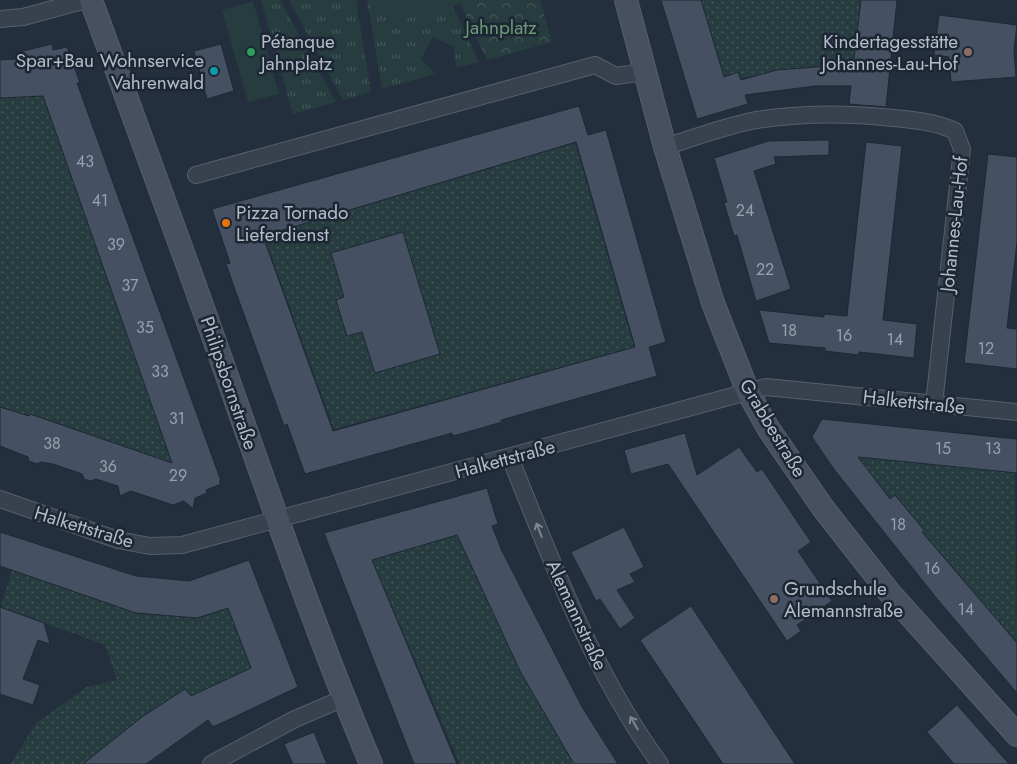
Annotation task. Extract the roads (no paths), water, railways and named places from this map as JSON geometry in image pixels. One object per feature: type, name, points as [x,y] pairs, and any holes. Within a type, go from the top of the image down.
[{"type":"street","points":[[0,19],[23,17],[86,0]]},
{"type":"street","name":"Philipsbornstraße","points":[[91,0],[189,268],[276,519],[371,764]]},
{"type":"street","name":"Grabbestraße","points":[[626,0],[665,147],[713,303],[748,392],[768,428],[822,508],[888,591],[1017,735]]},
{"type":"street","points":[[196,175],[595,65],[616,76],[644,72]]},
{"type":"street","name":"Johannes-Lau-Hof","points":[[665,147],[755,121],[808,114],[858,114],[905,119],[943,125],[955,131],[962,149],[934,404]]},
{"type":"street","name":"Halkettstraße","points":[[0,500],[118,540],[150,546],[182,545],[766,387],[1017,412]]},
{"type":"street","name":"Alemannstraße","points":[[510,457],[560,584],[607,678],[660,764]]},
{"type":"street","points":[[211,764],[295,719],[344,698]]},
{"type":"place","name":"Pétanque Jahnplatz","points":[[251,52]]},
{"type":"place","name":"Kindertagesstätte Johannes-Lau-Hof","points":[[968,52]]},
{"type":"place","name":"Spar+Bau Wohnservice Vahrenwald","points":[[214,71]]},
{"type":"place","name":"Pizza Tornado Lieferdienst","points":[[226,223]]},
{"type":"place","name":"Grundschule Alemannstraße","points":[[774,599]]},
{"type":"park label","name":"Jahnplatz","points":[[501,27]]}]
